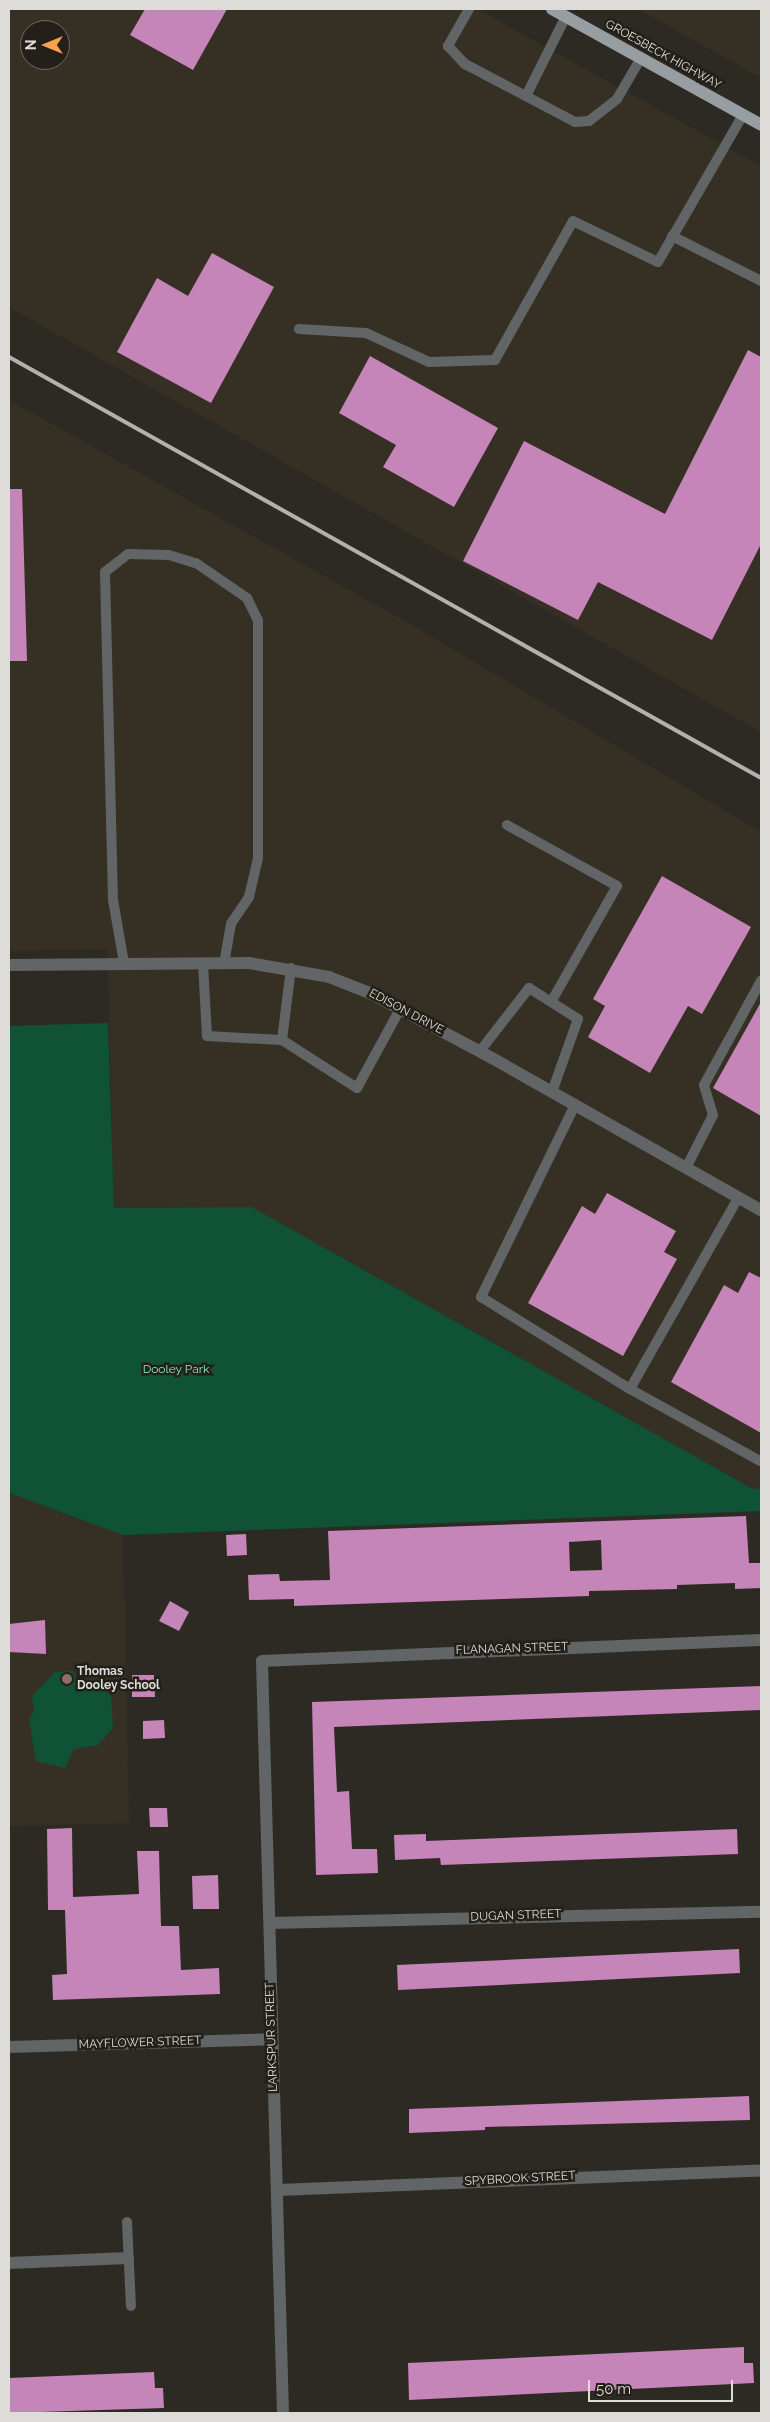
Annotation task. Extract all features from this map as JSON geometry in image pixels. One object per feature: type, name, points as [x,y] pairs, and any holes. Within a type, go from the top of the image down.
[{"type":"main road","name":"GROESBECK HIGHWAY","points":[[552,9],[761,125]]},
{"type":"street","name":"EDISON DRIVE","points":[[9,965],[224,963],[291,968],[329,977],[400,1009],[480,1051],[761,1210]]},
{"type":"street","name":"FLANAGAN STREET","points":[[262,1660],[761,1640]]},
{"type":"street","name":"LARKSPUR STREET","points":[[262,1660],[283,2413]]},
{"type":"street","name":"DUGAN STREET","points":[[270,1923],[761,1912]]},
{"type":"street","name":"MAYFLOWER STREET","points":[[9,2047],[272,2038]]},
{"type":"street","name":"SPYBROOK STREET","points":[[278,2190],[761,2171]]},
{"type":"street","points":[[9,2263],[128,2258]]},
{"type":"lane","points":[[469,9],[448,46],[465,64],[574,122],[589,121],[617,99],[641,58]]},
{"type":"lane","points":[[526,96],[566,16]]},
{"type":"lane","points":[[299,329],[366,333],[429,362],[495,360],[573,220],[658,262],[744,115]]},
{"type":"lane","points":[[672,236],[761,281]]},
{"type":"lane","points":[[124,964],[113,900],[105,572],[128,554],[169,556],[196,563],[247,598],[258,621],[258,858],[250,897],[231,924],[224,963]]},
{"type":"lane","points":[[507,825],[617,886],[551,1002]]},
{"type":"lane","points":[[203,963],[207,1036],[282,1040],[357,1088],[400,1009]]},
{"type":"lane","points":[[282,1040],[291,968]]},
{"type":"lane","points":[[686,1168],[713,1115],[704,1085],[761,981]]},
{"type":"lane","points":[[480,1051],[529,988],[578,1019],[552,1092]]},
{"type":"lane","points":[[575,1105],[481,1297],[630,1389],[761,1460]]},
{"type":"lane","points":[[630,1389],[738,1198]]},
{"type":"lane","points":[[127,2222],[131,2306]]},
{"type":"shaded area","points":[[9,9],[477,9],[761,166],[761,732],[9,307]]},
{"type":"shaded area","points":[[638,9],[761,9],[761,78]]},
{"type":"shaded area","points":[[9,400],[412,625],[761,832],[761,1488],[753,1489],[252,1207],[114,1208],[107,949],[9,951]]},
{"type":"shaded area","name":"Thomas Dooley School","points":[[9,1493],[123,1535],[129,1823],[9,1826]]},
{"type":"green space","name":"Dooley Park","points":[[108,1023],[114,1208],[252,1207],[753,1489],[761,1488],[761,1511],[123,1535],[9,1493],[9,1026]]},
{"type":"green space","points":[[72,1671],[78,1681],[90,1680],[111,1696],[113,1728],[98,1745],[74,1749],[65,1768],[36,1761],[29,1720],[34,1710],[32,1696],[55,1672]]},
{"type":"building","points":[[145,9],[227,9],[193,70],[130,35]]},
{"type":"building","points":[[212,253],[274,287],[211,403],[117,352],[157,278],[188,296]]},
{"type":"building","points":[[748,350],[761,357],[761,544],[712,640],[598,582],[578,620],[463,561],[524,441],[665,514]]},
{"type":"building","points":[[370,356],[498,428],[454,507],[383,467],[396,445],[339,413]]},
{"type":"building","points":[[9,489],[22,489],[27,661],[9,661]]},
{"type":"building","points":[[662,876],[751,927],[702,1014],[688,1006],[650,1073],[588,1037],[605,1006],[593,999]]},
{"type":"building","points":[[761,1002],[761,1116],[713,1088]]},
{"type":"building","points":[[607,1193],[676,1231],[664,1252],[677,1259],[623,1356],[528,1303],[582,1206],[595,1214]]},
{"type":"building","points":[[749,1272],[761,1278],[761,1433],[671,1382],[724,1285],[738,1293]]},
{"type":"building","points":[[746,1516],[749,1563],[761,1563],[761,1588],[735,1589],[735,1583],[677,1585],[677,1589],[589,1591],[589,1596],[294,1606],[294,1599],[249,1600],[248,1575],[279,1574],[280,1581],[330,1580],[328,1531]],"holes":[[[601,1540],[602,1570],[570,1571],[569,1542]]]},
{"type":"building","points":[[246,1534],[247,1555],[227,1556],[226,1535]]},
{"type":"building","points":[[170,1601],[189,1612],[179,1631],[159,1621]]},
{"type":"building","points":[[45,1620],[46,1654],[9,1652],[9,1624]]},
{"type":"building","points":[[132,1675],[154,1675],[155,1697],[132,1697]]},
{"type":"building","points":[[761,1686],[761,1710],[334,1727],[337,1792],[349,1791],[352,1849],[377,1849],[378,1873],[316,1875],[312,1702]]},
{"type":"building","points":[[164,1720],[165,1738],[143,1739],[143,1721]]},
{"type":"building","points":[[149,1808],[167,1808],[168,1827],[150,1827]]},
{"type":"building","points":[[72,1828],[73,1897],[139,1894],[137,1851],[159,1851],[161,1926],[179,1926],[181,1970],[219,1968],[220,1994],[53,2000],[52,1975],[67,1974],[65,1910],[48,1910],[47,1829]]},
{"type":"building","points":[[737,1829],[738,1854],[441,1865],[440,1858],[395,1860],[394,1835],[426,1834],[426,1841]]},
{"type":"building","points":[[218,1875],[219,1909],[193,1909],[192,1876]]},
{"type":"building","points":[[739,1949],[740,1973],[398,1990],[397,1965]]},
{"type":"building","points":[[749,2096],[750,2120],[485,2127],[485,2130],[409,2133],[409,2109]]},
{"type":"building","points":[[744,2347],[744,2363],[753,2363],[754,2383],[409,2400],[408,2363]]},
{"type":"building","points":[[154,2372],[155,2388],[163,2388],[164,2408],[9,2413],[9,2378]]},
{"type":"railway","points":[[9,357],[761,778]]},
{"type":"place","name":"Thomas Dooley School","points":[[67,1679]]}]
